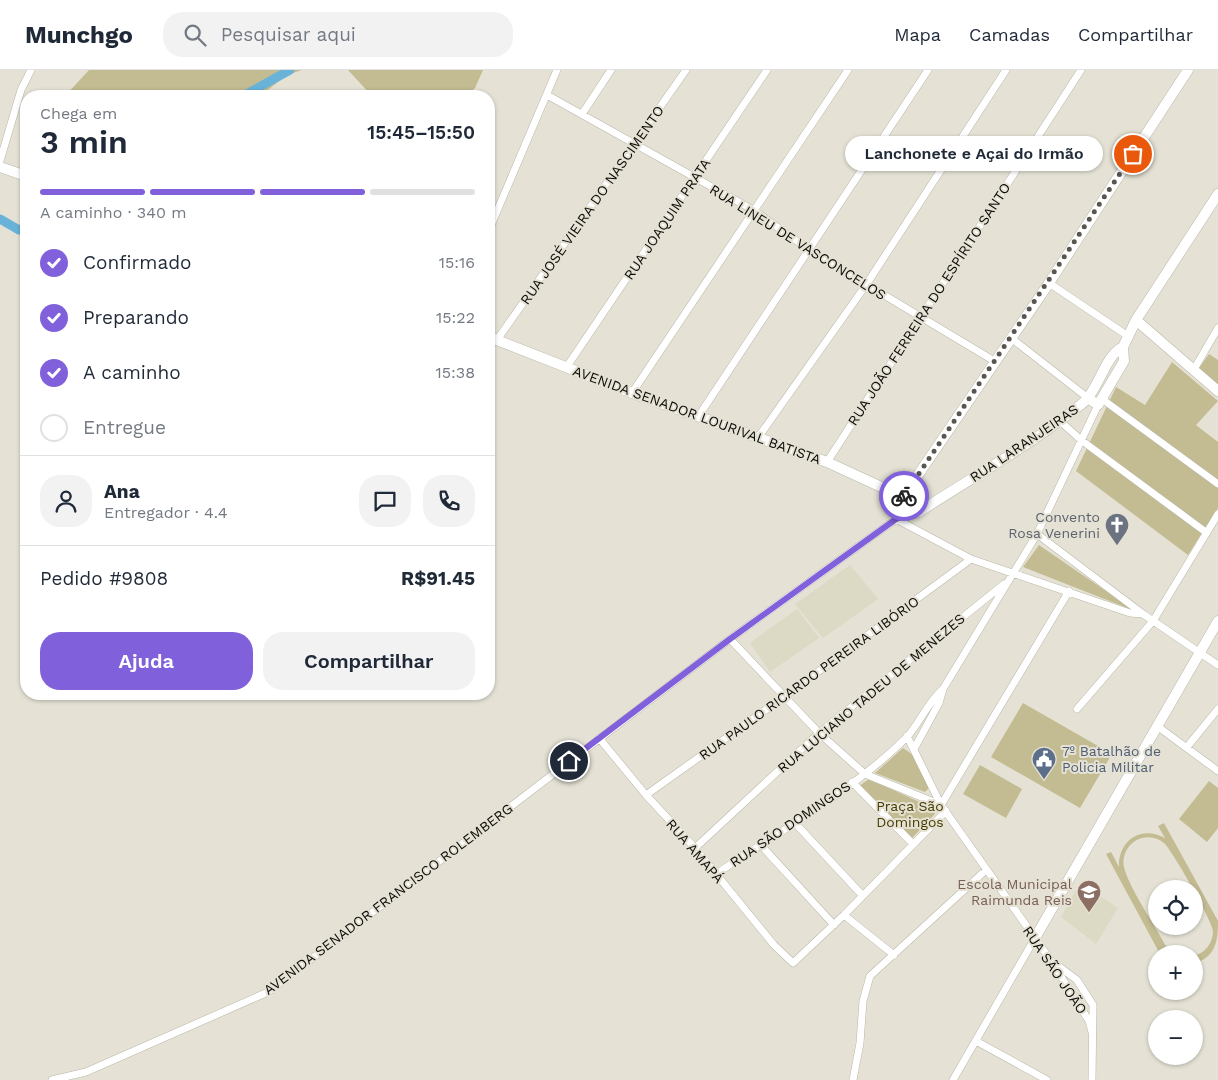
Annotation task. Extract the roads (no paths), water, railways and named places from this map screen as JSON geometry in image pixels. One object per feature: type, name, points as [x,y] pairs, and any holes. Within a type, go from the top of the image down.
[{"type":"street","points":[[21,90],[31,70]]},
{"type":"street","points":[[495,216],[557,70]]},
{"type":"street","points":[[582,114],[611,70]]},
{"type":"street","name":"RUA JOSÉ VIEIRA DO NASCIMENTO","points":[[495,335],[634,146],[686,70]]},
{"type":"street","name":"RUA JOAQUIM PRATA","points":[[566,368],[767,70]]},
{"type":"street","points":[[632,393],[848,70]]},
{"type":"street","points":[[698,417],[928,70]]},
{"type":"street","points":[[757,439],[866,285],[1006,70]]},
{"type":"street","name":"RUA JOÃO FERREIRA DO ESPÍRITO SANTO","points":[[827,462],[1081,70]]},
{"type":"street","points":[[1143,614],[1130,613],[971,559],[900,517],[904,497],[1049,283],[1184,71]]},
{"type":"street","points":[[0,161],[20,93]]},
{"type":"street","name":"RUA LINEU DE VASCONCELOS","points":[[547,94],[634,146],[755,211],[808,250],[996,362]]},
{"type":"street","points":[[0,167],[20,174]]},
{"type":"street","name":"RUA LARANJEIRAS","points":[[1100,402],[1124,362],[1123,347],[1136,320],[1218,194]]},
{"type":"street","points":[[1049,283],[1128,336]]},
{"type":"street","points":[[1136,320],[1218,391]]},
{"type":"street","points":[[1193,371],[1218,328]]},
{"type":"street","points":[[1011,338],[1088,398],[1100,402],[1218,484]]},
{"type":"street","name":"AVENIDA SENADOR LOURIVAL BATISTA","points":[[495,339],[632,393],[757,439],[827,462],[904,497]]},
{"type":"street","name":"RUA LARANJEIRAS","points":[[900,517],[919,512],[1060,422],[1088,398],[1115,352],[1123,347]]},
{"type":"street","points":[[914,749],[939,703],[943,689],[1037,534],[1100,402]]},
{"type":"street","points":[[1060,422],[1081,440],[1207,533]]},
{"type":"street","points":[[1077,709],[1153,621],[1218,514]]},
{"type":"street","name":"AVENIDA SENADOR FRANCISCO ROLEMBERG","points":[[52,1080],[86,1072],[268,992],[730,639],[900,517]]},
{"type":"street","points":[[1037,534],[1143,614],[1218,665]]},
{"type":"street","name":"RUA PAULO RICARDO PEREIRA LIBÓRIO","points":[[646,795],[785,696],[971,559]]},
{"type":"street","name":"RUA LUCIANO TADEU DE MENEZES","points":[[695,848],[819,733],[1007,582]]},
{"type":"street","points":[[941,805],[1069,591]]},
{"type":"street","points":[[953,1080],[1218,622]]},
{"type":"street","points":[[730,639],[819,733],[865,774],[941,805]]},
{"type":"street","points":[[865,774],[908,736],[932,698],[943,689]]},
{"type":"street","points":[[1187,747],[1215,717],[1218,708]]},
{"type":"street","points":[[1157,726],[1218,770]]},
{"type":"street","points":[[908,736],[941,805]]},
{"type":"street","name":"RUA AMAPÁ","points":[[600,738],[646,795],[695,848],[774,945],[793,963],[834,925]]},
{"type":"street","name":"RUA SÃO DOMINGOS","points":[[716,874],[865,774]]},
{"type":"street","points":[[852,782],[913,844]]},
{"type":"street","name":"RUA SÃO JOÃO","points":[[941,805],[1052,962],[1089,1021],[1092,1032]]},
{"type":"street","points":[[760,844],[834,925],[946,811]]},
{"type":"street","points":[[794,822],[863,896]]},
{"type":"street","points":[[853,1080],[860,1044],[866,986],[870,976],[986,870]]},
{"type":"street","points":[[844,915],[894,955]]},
{"type":"street","points":[[1052,962],[1077,980],[1093,1005],[1092,1080]]},
{"type":"street","points":[[976,1040],[1047,1080]]},
{"type":"waterway","points":[[254,90],[290,70]]},
{"type":"waterway","points":[[0,219],[20,230]]},
{"type":"place","name":"Lanchonete e Açai do Irmão","points":[[1133,154]]},
{"type":"place","name":"Convento Rosa Venerini","points":[[1117,546]]},
{"type":"place","name":"7º Batalhão de Policia Militar","points":[[1044,780]]},
{"type":"place","name":"Escola Municipal Raimunda Reis","points":[[1089,913]]},
{"type":"park label","name":"Praça São Domingos","points":[[910,814]]}]
